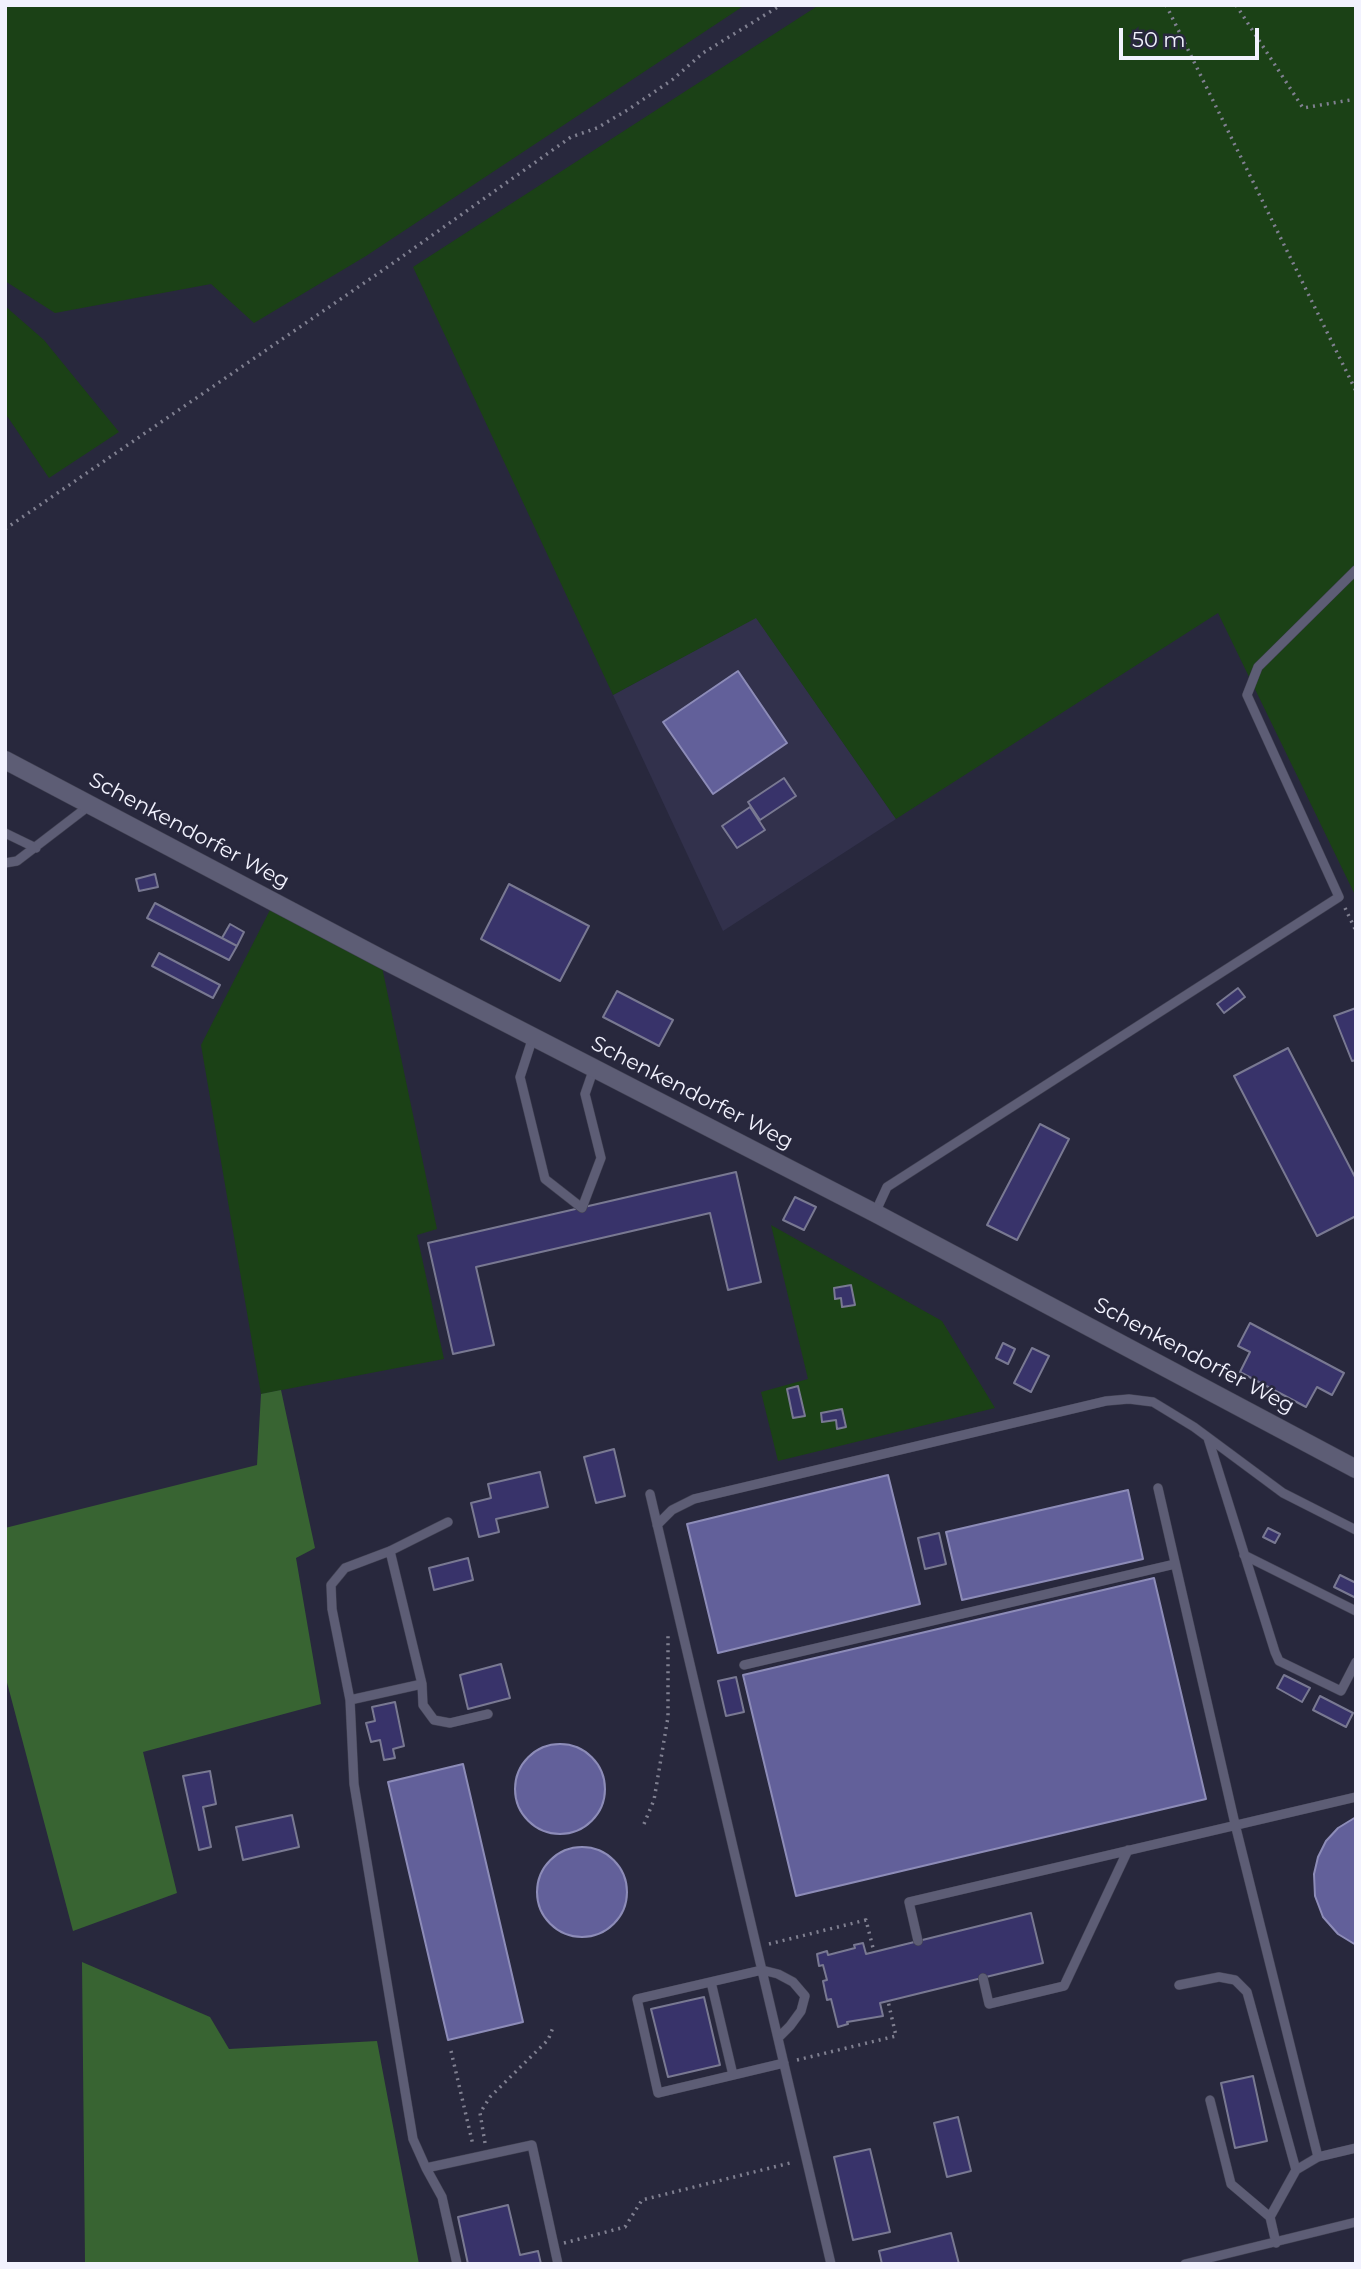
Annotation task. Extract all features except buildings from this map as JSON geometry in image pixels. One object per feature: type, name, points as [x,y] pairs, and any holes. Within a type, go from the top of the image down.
[{"type":"street","name":"Schenkendorfer Weg","points":[[5,760],[875,1213],[1356,1469]]},
{"type":"lane","points":[[875,1213],[887,1187],[1339,897],[1247,695],[1258,667],[1356,570]]},
{"type":"lane","points":[[5,863],[17,862],[90,805]]},
{"type":"lane","points":[[5,833],[36,848]]},
{"type":"lane","points":[[533,1037],[520,1077],[545,1180],[582,1208],[601,1158],[585,1094],[594,1068]]},
{"type":"lane","points":[[657,1525],[672,1510],[694,1499],[1106,1402],[1129,1399],[1153,1402],[1208,1437],[1283,1493],[1356,1530]]},
{"type":"lane","points":[[1208,1437],[1279,1661],[1341,1691],[1356,1662]]},
{"type":"lane","points":[[1158,1488],[1235,1824],[1318,2157]]},
{"type":"lane","points":[[650,1494],[831,2264]]},
{"type":"lane","points":[[448,1522],[390,1551],[345,1568],[331,1585],[332,1609],[350,1700],[354,1784],[413,2139],[442,2197],[457,2264]]},
{"type":"lane","points":[[390,1551],[422,1684],[423,1705],[434,1720],[450,1723],[488,1714]]},
{"type":"lane","points":[[1244,1555],[1356,1611]]},
{"type":"lane","points":[[744,1665],[1175,1564]]},
{"type":"lane","points":[[350,1700],[422,1684]]},
{"type":"lane","points":[[918,1941],[909,1902],[1356,1797]]},
{"type":"lane","points":[[983,1978],[989,2004],[1064,1986],[1128,1850]]},
{"type":"lane","points":[[778,2038],[801,2011],[805,1996],[793,1982],[778,1974],[762,1970],[637,1999],[658,2093],[784,2063]]},
{"type":"lane","points":[[1179,1985],[1219,1977],[1235,1980],[1247,1992],[1296,2170]]},
{"type":"lane","points":[[711,1982],[733,2075]]},
{"type":"lane","points":[[1210,2100],[1231,2183],[1270,2217],[1276,2243]]},
{"type":"lane","points":[[426,2168],[532,2145],[558,2264]]},
{"type":"lane","points":[[1270,2217],[1296,2170],[1318,2157],[1356,2148]]},
{"type":"lane","points":[[1185,2264],[1356,2222]]},
{"type":"path","points":[[5,528],[386,268],[571,137],[597,128],[629,109],[672,80],[703,52],[781,5]]},
{"type":"path","points":[[1166,5],[1356,391]]},
{"type":"path","points":[[1236,5],[1303,108],[1356,99]]},
{"type":"path","points":[[1339,897],[1356,931]]},
{"type":"path","points":[[644,1825],[654,1800],[668,1717],[668,1621]]},
{"type":"path","points":[[757,1947],[866,1920],[874,1952]]},
{"type":"path","points":[[784,2063],[896,2036],[888,2001]]},
{"type":"path","points":[[487,2155],[480,2113],[490,2097],[548,2040],[554,2025]]},
{"type":"path","points":[[451,2050],[475,2158]]},
{"type":"path","points":[[554,2245],[625,2227],[642,2200],[807,2159]]},
{"type":"shaded area","points":[[756,617],[896,819],[723,931],[613,695]]},
{"type":"shaded area","points":[[738,671],[787,743],[713,794],[663,722]]},
{"type":"shaded area","points":[[888,1475],[920,1604],[718,1653],[687,1524]]},
{"type":"shaded area","points":[[1128,1490],[1143,1559],[962,1600],[946,1532]]},
{"type":"shaded area","points":[[1154,1578],[1206,1799],[796,1896],[743,1675]]},
{"type":"shaded area","points":[[560,1744],[577,1748],[592,1757],[601,1772],[605,1789],[601,1806],[592,1821],[577,1830],[560,1834],[543,1830],[528,1821],[519,1806],[515,1789],[519,1772],[528,1757],[543,1748]]},
{"type":"shaded area","points":[[463,1764],[523,2022],[448,2040],[388,1782]]},
{"type":"shaded area","points":[[1356,1817],[1356,1945],[1338,1934],[1323,1917],[1315,1896],[1314,1874],[1326,1841],[1338,1828]]},
{"type":"shaded area","points":[[582,1847],[599,1851],[614,1860],[623,1875],[627,1892],[623,1909],[614,1924],[599,1933],[582,1937],[565,1933],[550,1924],[541,1909],[537,1892],[541,1875],[550,1860],[565,1851]]},
{"type":"green space","points":[[5,5],[745,5],[366,256],[254,323],[211,284],[55,313],[5,281]]},
{"type":"green space","points":[[819,5],[1356,5],[1356,897],[1218,613],[896,819],[756,618],[613,695],[413,267]]},
{"type":"green space","points":[[5,306],[44,340],[119,432],[49,478],[5,413]]},
{"type":"green space","points":[[270,910],[382,967],[437,1229],[417,1235],[444,1359],[261,1394],[201,1045]]},
{"type":"green space","points":[[771,1225],[942,1321],[995,1408],[778,1461],[761,1392],[808,1379]]},
{"type":"green space","points":[[281,1390],[315,1548],[296,1558],[321,1704],[143,1752],[177,1893],[73,1931],[5,1675],[5,1528],[257,1465],[261,1394]]},
{"type":"green space","points":[[82,1962],[210,2017],[229,2049],[377,2041],[419,2264],[85,2264]]}]
